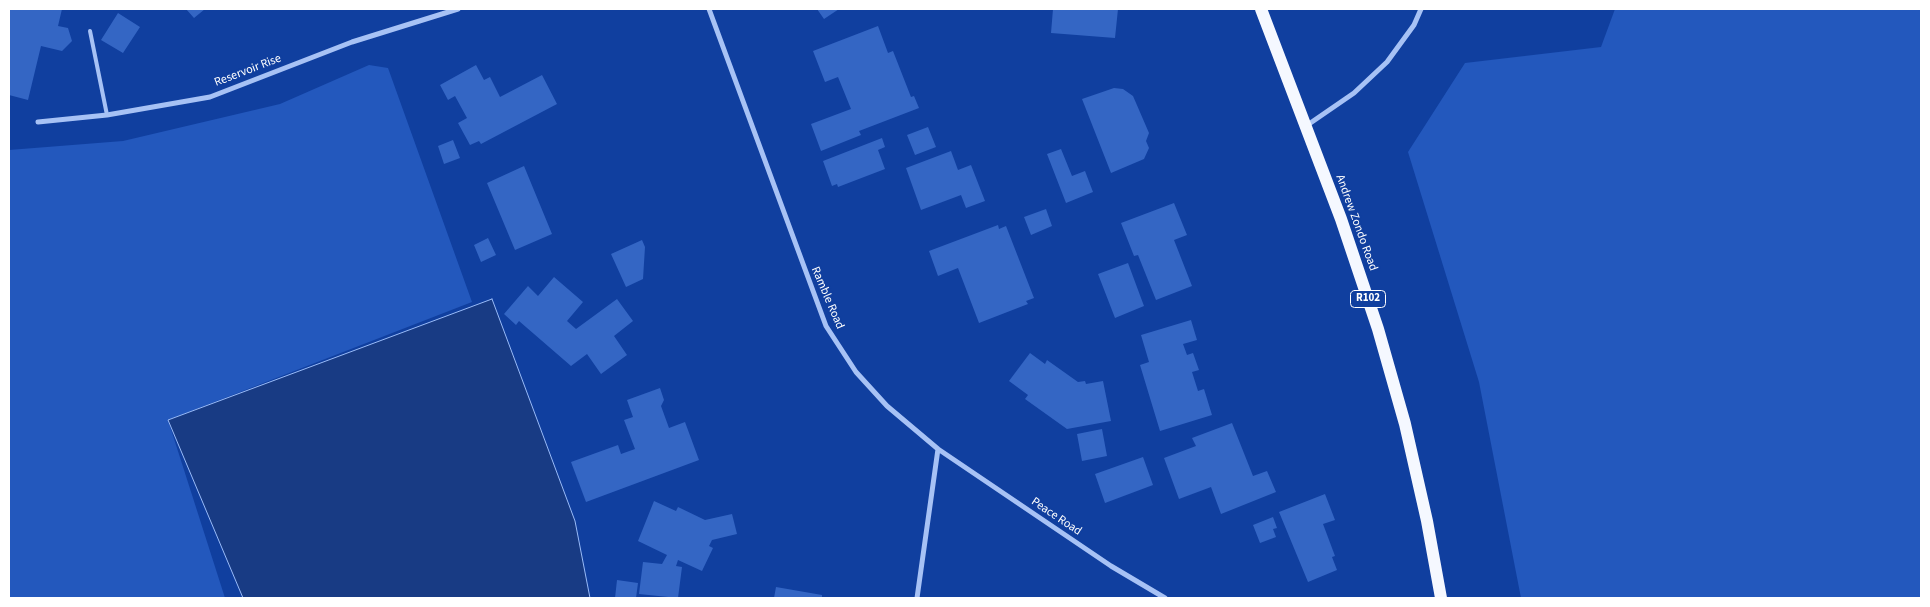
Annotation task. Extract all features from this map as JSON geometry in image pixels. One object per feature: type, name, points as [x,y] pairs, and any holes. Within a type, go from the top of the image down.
[{"type":"main road","name":"Andrew Zondo Road","points":[[1261,9],[1344,228],[1378,329],[1402,414],[1427,521],[1441,598]]},
{"type":"street","name":"Reservoir Rise","points":[[38,122],[107,115],[210,97],[352,42],[458,9]]},
{"type":"street","name":"Ramble Road","points":[[709,9],[826,326],[856,372],[887,406],[938,449]]},
{"type":"street","points":[[1306,126],[1354,93],[1387,62],[1414,25],[1421,9]]},
{"type":"street","points":[[917,598],[938,449]]},
{"type":"street","name":"Peace Road","points":[[938,449],[1111,566],[1165,598]]},
{"type":"lane","points":[[90,31],[107,115]]},
{"type":"shaded area","points":[[1615,9],[1921,9],[1921,598],[1521,598],[1479,382],[1408,152],[1465,63],[1601,47]]},
{"type":"shaded area","points":[[369,65],[388,68],[472,302],[168,420],[225,598],[9,598],[9,150],[123,141],[280,104]]},
{"type":"shaded area","points":[[492,299],[575,521],[590,598],[243,598],[168,420]]},
{"type":"building","points":[[9,9],[62,9],[58,26],[68,28],[72,41],[62,51],[41,46],[28,100],[9,95]]},
{"type":"building","points":[[186,9],[205,9],[194,18]]},
{"type":"building","points":[[817,9],[839,9],[824,19]]},
{"type":"building","points":[[1053,9],[1118,9],[1115,38],[1051,33]]},
{"type":"building","points":[[118,13],[140,27],[123,53],[101,40]]},
{"type":"building","points":[[878,26],[888,53],[893,51],[911,97],[914,96],[919,108],[859,131],[861,135],[821,151],[811,124],[851,109],[838,77],[825,82],[813,51]]},
{"type":"building","points":[[476,65],[484,80],[490,77],[500,97],[542,75],[557,104],[481,144],[479,141],[470,145],[458,123],[467,118],[455,96],[448,100],[440,85]]},
{"type":"building","points":[[1114,88],[1123,89],[1133,96],[1149,133],[1146,141],[1149,148],[1144,159],[1111,173],[1082,99]]},
{"type":"building","points":[[928,127],[936,147],[915,155],[907,135]]},
{"type":"building","points":[[882,138],[885,147],[878,150],[885,169],[838,187],[837,184],[832,186],[823,161]]},
{"type":"building","points":[[453,140],[460,158],[444,164],[438,146]]},
{"type":"building","points":[[1061,149],[1072,176],[1085,171],[1093,192],[1066,203],[1047,154]]},
{"type":"building","points":[[951,151],[958,170],[971,165],[985,201],[966,208],[961,195],[921,210],[906,168]]},
{"type":"building","points":[[524,166],[552,234],[515,250],[487,183]]},
{"type":"building","points":[[1174,203],[1187,235],[1174,240],[1192,286],[1156,300],[1138,255],[1134,256],[1121,223]]},
{"type":"building","points":[[1046,209],[1052,226],[1031,235],[1024,217]]},
{"type":"building","points":[[998,225],[999,229],[1006,226],[1034,298],[1026,301],[1028,304],[979,323],[958,268],[938,276],[929,251]]},
{"type":"building","points":[[488,238],[496,255],[481,262],[474,245]]},
{"type":"building","points":[[642,240],[645,247],[643,279],[626,287],[611,254]]},
{"type":"building","points":[[1128,263],[1144,306],[1115,318],[1098,274]]},
{"type":"building","points":[[554,277],[583,302],[567,321],[576,329],[617,299],[633,321],[614,336],[627,355],[601,374],[587,354],[571,366],[519,321],[516,325],[504,314],[528,286],[538,296]]},
{"type":"building","points":[[1191,320],[1197,340],[1183,344],[1187,355],[1193,353],[1199,370],[1192,372],[1198,391],[1204,389],[1212,415],[1160,431],[1140,365],[1149,362],[1141,335]]},
{"type":"building","points":[[1030,353],[1045,364],[1047,360],[1078,382],[1085,381],[1086,384],[1103,381],[1111,421],[1067,429],[1025,399],[1028,395],[1009,381]]},
{"type":"building","points":[[660,388],[664,400],[661,406],[669,428],[685,422],[699,460],[586,502],[571,462],[618,445],[621,454],[635,449],[624,420],[633,417],[627,400]]},
{"type":"building","points":[[1232,423],[1253,476],[1267,471],[1276,492],[1221,514],[1211,487],[1179,499],[1164,458],[1196,446],[1192,438]]},
{"type":"building","points":[[1102,429],[1107,456],[1082,461],[1077,434]]},
{"type":"building","points":[[1143,457],[1153,485],[1105,503],[1095,474]]},
{"type":"building","points":[[1325,494],[1335,520],[1323,524],[1335,556],[1332,557],[1337,570],[1308,582],[1279,512]]},
{"type":"building","points":[[654,501],[676,511],[678,507],[705,520],[732,514],[737,534],[712,540],[709,546],[713,548],[702,571],[678,560],[676,566],[682,567],[678,598],[639,594],[643,562],[662,564],[667,555],[638,541]]},
{"type":"building","points":[[1273,517],[1277,528],[1273,529],[1276,537],[1260,543],[1253,525]]},
{"type":"building","points":[[617,580],[638,583],[636,598],[615,598]]},
{"type":"building","points":[[776,587],[822,595],[822,598],[774,598]]}]
